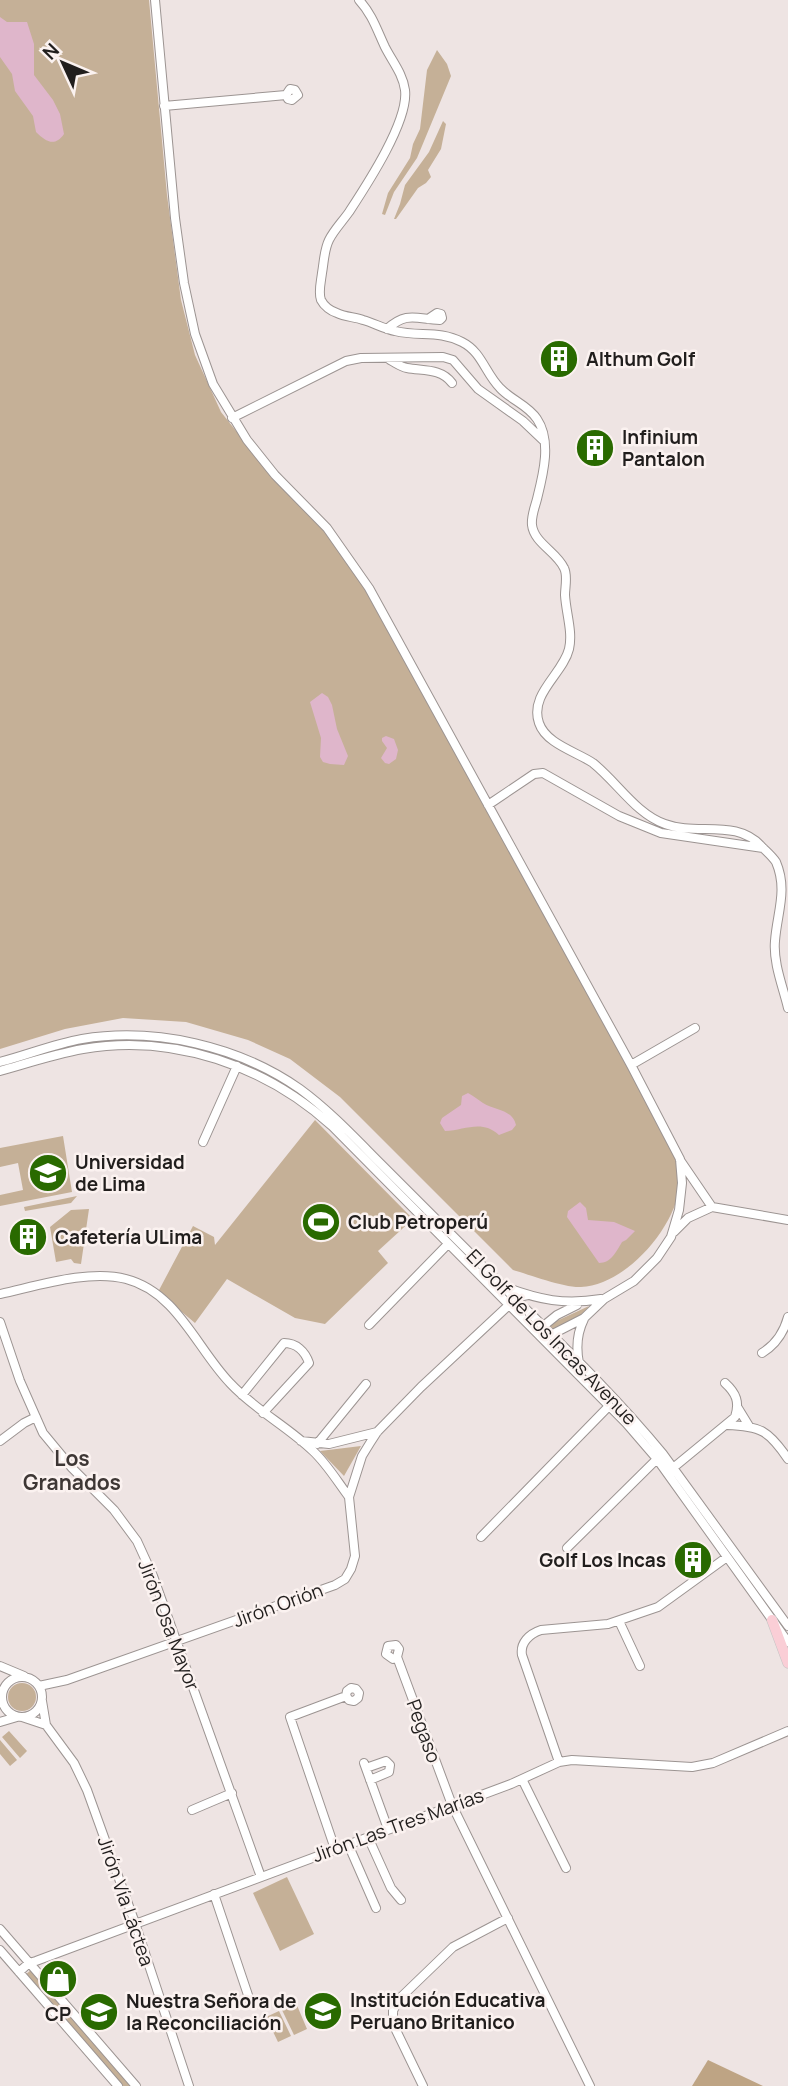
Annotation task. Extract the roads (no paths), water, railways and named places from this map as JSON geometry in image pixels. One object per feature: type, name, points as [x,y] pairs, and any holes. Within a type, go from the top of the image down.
[{"type":"main road","points":[[772,1620],[788,1663]]},
{"type":"street","points":[[155,0],[175,218],[184,283],[195,334],[213,384],[232,418],[275,475],[327,528],[355,565],[631,1065],[680,1159],[712,1207]]},
{"type":"street","points":[[359,0],[375,23],[400,74],[406,93],[396,130],[327,244],[320,299],[336,313],[387,329],[449,336],[465,343],[479,355],[503,392],[528,409],[537,419],[545,456],[531,520],[532,530],[565,569],[570,638],[565,659],[543,693],[538,711],[539,723],[546,733],[610,777],[653,819],[681,828],[726,829],[741,833],[757,840],[774,859],[782,875],[784,895],[774,943],[788,1008]]},
{"type":"street","points":[[164,106],[286,94]]},
{"type":"street","points":[[387,329],[408,316],[428,319]]},
{"type":"street","points":[[232,418],[346,361],[361,358],[428,357],[453,360],[478,389],[523,421],[543,440]]},
{"type":"street","points":[[388,359],[405,368],[440,372],[452,383]]},
{"type":"street","points":[[488,805],[534,774],[543,774],[619,816],[661,833],[763,848]]},
{"type":"street","points":[[631,1065],[695,1028]]},
{"type":"street","name":"El Golf de Los Incas Avenue","points":[[0,1062],[84,1039],[126,1037],[191,1042],[258,1065],[300,1089],[340,1121],[502,1286],[512,1302]]},
{"type":"street","name":"El Golf de Los Incas Avenue","points":[[0,1071],[54,1054],[85,1048],[126,1045],[190,1052],[237,1066],[282,1088],[318,1114],[448,1244],[512,1302],[657,1459],[788,1642]]},
{"type":"street","points":[[203,1142],[237,1066]]},
{"type":"street","points":[[671,1237],[679,1210],[682,1183],[680,1159]]},
{"type":"street","points":[[541,1333],[553,1336],[634,1281],[650,1266],[688,1218],[712,1207],[788,1220]]},
{"type":"street","points":[[369,1325],[448,1244]]},
{"type":"street","points":[[0,1294],[101,1276],[137,1283],[159,1296],[172,1308],[229,1383],[301,1441],[327,1467],[349,1497]]},
{"type":"street","points":[[502,1286],[559,1302],[604,1299]]},
{"type":"street","points":[[512,1302],[520,1296],[528,1295]]},
{"type":"street","points":[[541,1333],[565,1310],[590,1301]]},
{"type":"street","name":"Jirón Orión","points":[[39,1686],[67,1680],[335,1585],[345,1579],[355,1556],[349,1497],[362,1456],[377,1432],[512,1302]]},
{"type":"street","points":[[579,1363],[579,1332],[587,1315]]},
{"type":"street","points":[[762,1353],[779,1337],[788,1317]]},
{"type":"street","name":"Jirón Osa Mayor","points":[[0,1322],[20,1381],[43,1433],[72,1468],[114,1510],[137,1541],[153,1576],[261,1877]]},
{"type":"street","name":"El Golf de Los Incas Avenue","points":[[541,1333],[553,1336],[642,1429],[788,1626]]},
{"type":"street","points":[[242,1395],[284,1343],[291,1343],[306,1354],[309,1363],[263,1413]]},
{"type":"street","points":[[673,1468],[735,1417],[737,1399],[724,1383]]},
{"type":"street","points":[[317,1444],[366,1384]]},
{"type":"street","points":[[481,1537],[609,1406]]},
{"type":"street","points":[[738,1408],[749,1426]]},
{"type":"street","points":[[0,1441],[36,1417]]},
{"type":"street","points":[[727,1425],[749,1426],[763,1431],[776,1441],[788,1460]]},
{"type":"street","points":[[301,1441],[317,1444],[337,1443],[377,1432]]},
{"type":"street","points":[[567,1548],[657,1459]]},
{"type":"street","points":[[559,1762],[522,1656],[524,1642],[533,1633],[541,1630],[608,1624],[658,1607],[727,1558]]},
{"type":"street","points":[[619,1621],[640,1666]]},
{"type":"street","name":"Pegaso","points":[[397,1657],[452,1805],[590,2086]]},
{"type":"street","points":[[0,1666],[26,1677],[39,1686],[42,1693],[42,1701],[37,1711],[0,1722]]},
{"type":"street","points":[[26,1677],[8,1683],[1,1696],[5,1708],[13,1715],[46,1725]]},
{"type":"street","points":[[335,1849],[290,1717],[346,1696]]},
{"type":"street","name":"Jirón Vía Láctea","points":[[42,1701],[46,1725],[74,1763],[87,1790],[189,2086]]},
{"type":"street","name":"Jirón Las Tres Marías","points":[[19,1972],[29,1963],[523,1779],[559,1762],[572,1760],[692,1767],[713,1763],[788,1732]]},
{"type":"street","points":[[370,1780],[388,1772],[390,1765],[386,1761],[365,1766],[370,1780],[388,1829]]},
{"type":"street","points":[[523,1779],[566,1868]]},
{"type":"street","points":[[192,1810],[232,1793]]},
{"type":"street","points":[[368,1837],[391,1888],[401,1900]]},
{"type":"street","points":[[348,1844],[376,1908]]},
{"type":"street","points":[[214,1894],[250,2001]]},
{"type":"street","points":[[423,2086],[393,2024],[393,2011],[398,2000],[453,1947],[508,1918]]},
{"type":"street","points":[[0,1929],[136,2086]]},
{"type":"street","points":[[0,1950],[118,2086]]},
{"type":"place","name":"Althum Golf","points":[[559,359]]},
{"type":"place","name":"Infinium Pantalon","points":[[595,448]]},
{"type":"place","name":"Universidad de Lima","points":[[48,1173]]},
{"type":"place","name":"Club Petroperú","points":[[321,1222]]},
{"type":"place","name":"Cafetería ULima","points":[[28,1237]]},
{"type":"place","name":"Golf Los Incas","points":[[693,1560]]},
{"type":"place","name":"CP","points":[[58,1979]]},
{"type":"place","name":"Institución Educativa Peruano Britanico","points":[[323,2011]]},
{"type":"place","name":"Nuestra Señora de la Reconciliación","points":[[99,2012]]},
{"type":"district","name":"Los Granados","points":[[72,1471]]}]
